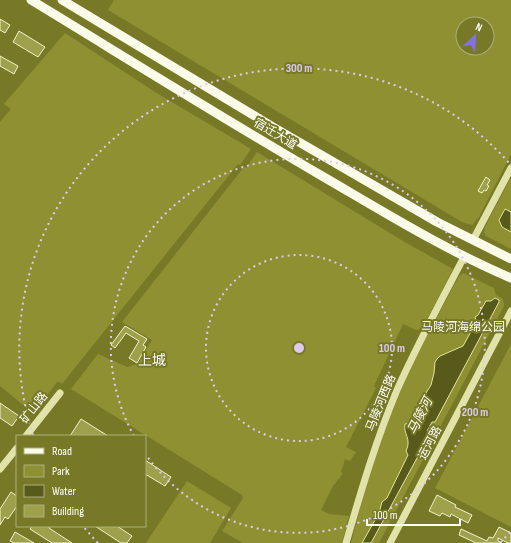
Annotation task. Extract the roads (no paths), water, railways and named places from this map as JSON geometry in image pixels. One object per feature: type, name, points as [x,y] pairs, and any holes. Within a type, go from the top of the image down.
[{"type":"main road","name":"宿迁大道","points":[[31,0],[261,140],[429,239],[464,257],[511,278]]},
{"type":"main road","name":"宿迁大道","points":[[62,0],[273,127],[437,222],[511,259]]},
{"type":"street","points":[[473,240],[511,168]]},
{"type":"street","name":"马陵河西路","points":[[346,543],[372,454],[397,390],[464,257]]},
{"type":"street","name":"运河路","points":[[390,543],[511,311]]},
{"type":"street","name":"矿山路","points":[[27,435],[60,393]]},
{"type":"street","points":[[0,469],[16,449]]},
{"type":"water","points":[[505,209],[511,212],[511,232],[502,227],[499,220]]},
{"type":"water","name":"马陵河","points":[[495,298],[499,300],[499,302],[435,422],[432,422],[427,431],[430,434],[371,543],[362,543],[379,513],[382,502],[387,498],[408,455],[406,451],[408,447],[408,440],[405,431],[405,424],[412,423],[422,410],[426,393],[431,385],[435,362],[440,356],[463,346],[473,328],[473,322],[476,321],[475,317],[478,315],[486,301],[491,301]]},
{"type":"district","name":"上城","points":[[152,360]]},
{"type":"park label","name":"马陵河海绵公园","points":[[463,327]]}]
